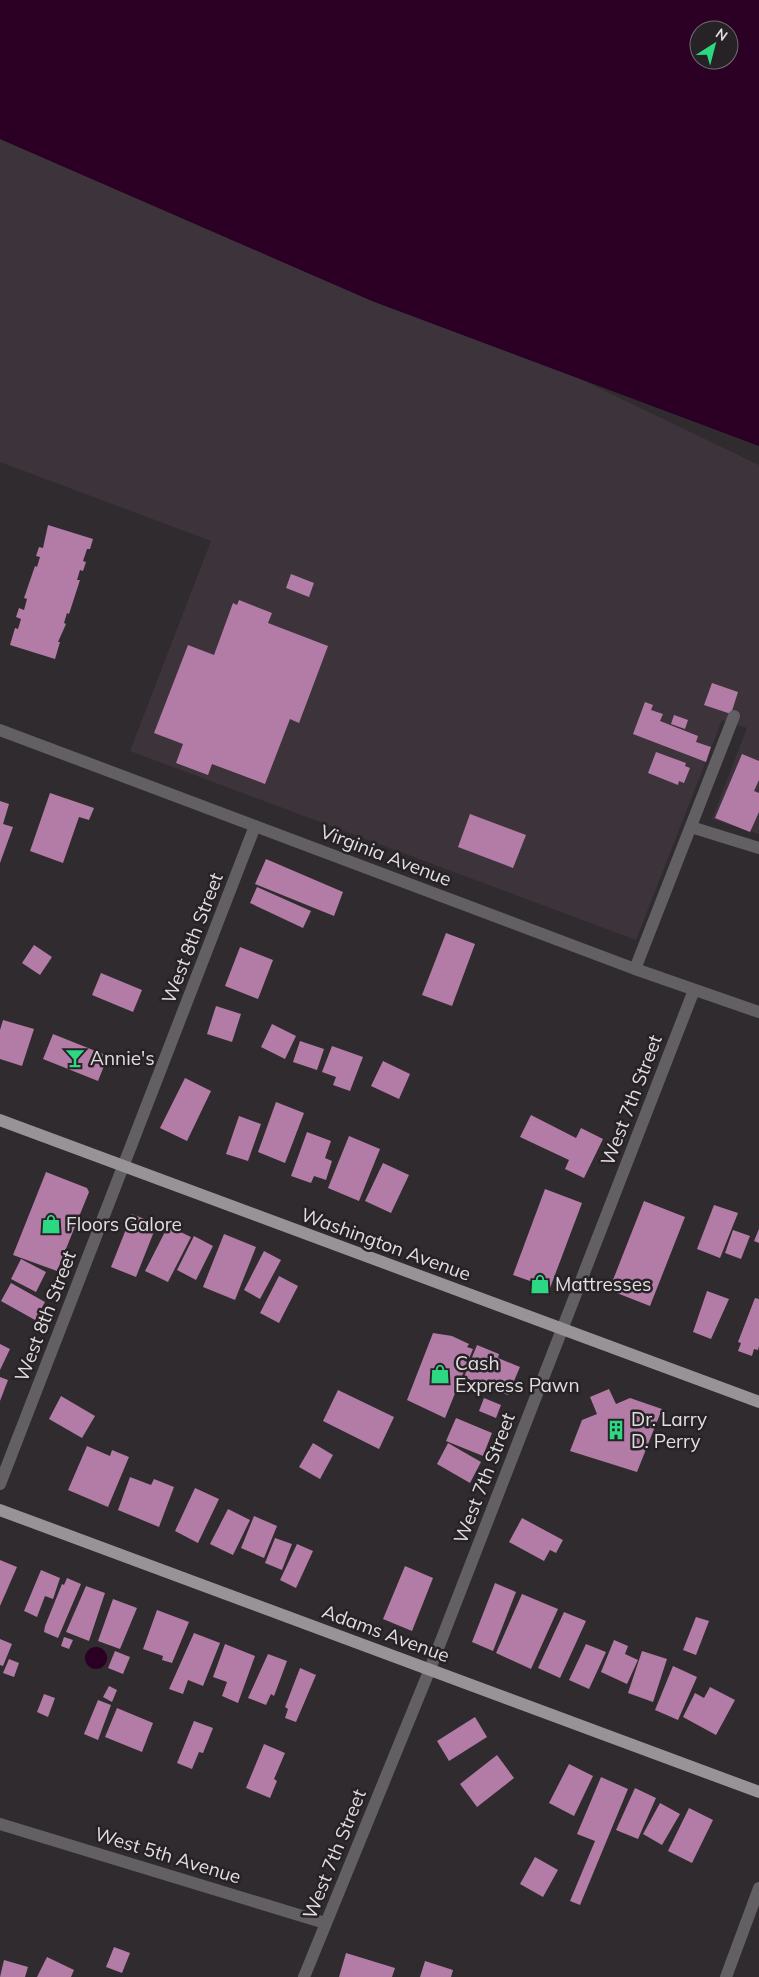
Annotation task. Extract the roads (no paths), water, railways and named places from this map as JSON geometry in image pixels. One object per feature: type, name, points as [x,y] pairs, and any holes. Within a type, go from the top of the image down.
[{"type":"main road","name":"Washington Avenue","points":[[0,1120],[759,1402]]},
{"type":"main road","name":"Adams Avenue","points":[[0,1510],[759,1792]]},
{"type":"street","points":[[635,969],[734,716]]},
{"type":"street","name":"Virginia Avenue","points":[[0,730],[635,969],[759,1012]]},
{"type":"street","name":"West 8th Street","points":[[0,1484],[255,826]]},
{"type":"street","points":[[691,827],[759,848]]},
{"type":"street","name":"West 7th Street","points":[[304,1977],[430,1669],[694,990]]},
{"type":"street","name":"West 5th Avenue","points":[[0,1824],[326,1923]]},
{"type":"street","points":[[726,1977],[759,1888]]},
{"type":"place","name":"Annie's","points":[[75,1058]]},
{"type":"place","name":"Floors Galore","points":[[51,1224]]},
{"type":"place","name":"Mattresses","points":[[540,1284]]},
{"type":"place","name":"Cash Express Pawn","points":[[440,1374]]},
{"type":"place","name":"Dr. Larry D. Perry","points":[[616,1430]]}]
